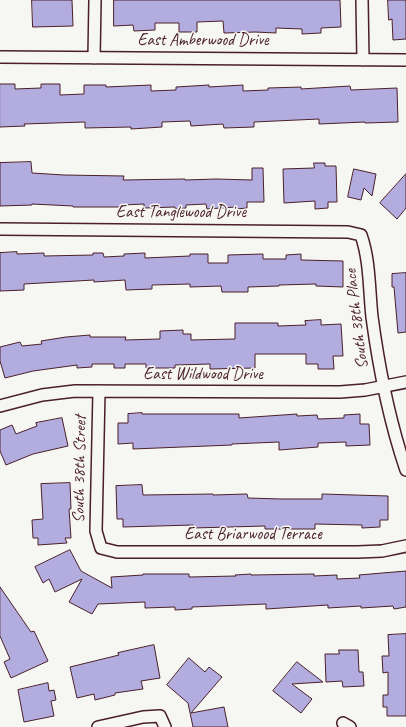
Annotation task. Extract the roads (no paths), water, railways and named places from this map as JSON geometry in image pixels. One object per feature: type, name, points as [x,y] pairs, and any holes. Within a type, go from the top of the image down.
[{"type":"street","points":[[94,58],[95,0]]},
{"type":"street","points":[[362,0],[363,60]]},
{"type":"street","name":"East Amberwood Drive","points":[[0,57],[406,60]]},
{"type":"street","name":"East Tanglewood Drive","points":[[0,229],[348,232],[361,235]]},
{"type":"street","name":"South 38th Place","points":[[361,235],[367,251],[370,304],[378,363],[390,415],[406,470]]},
{"type":"street","name":"East Wildwood Drive","points":[[0,406],[55,393],[99,391],[340,392],[365,390],[406,382]]},
{"type":"street","name":"South 38th Street","points":[[99,391],[96,531],[101,548]]},
{"type":"street","name":"East Briarwood Terrace","points":[[101,548],[117,552],[358,552],[382,551],[406,546]]},
{"type":"street","points":[[98,727],[143,717],[160,716],[165,727]]}]
